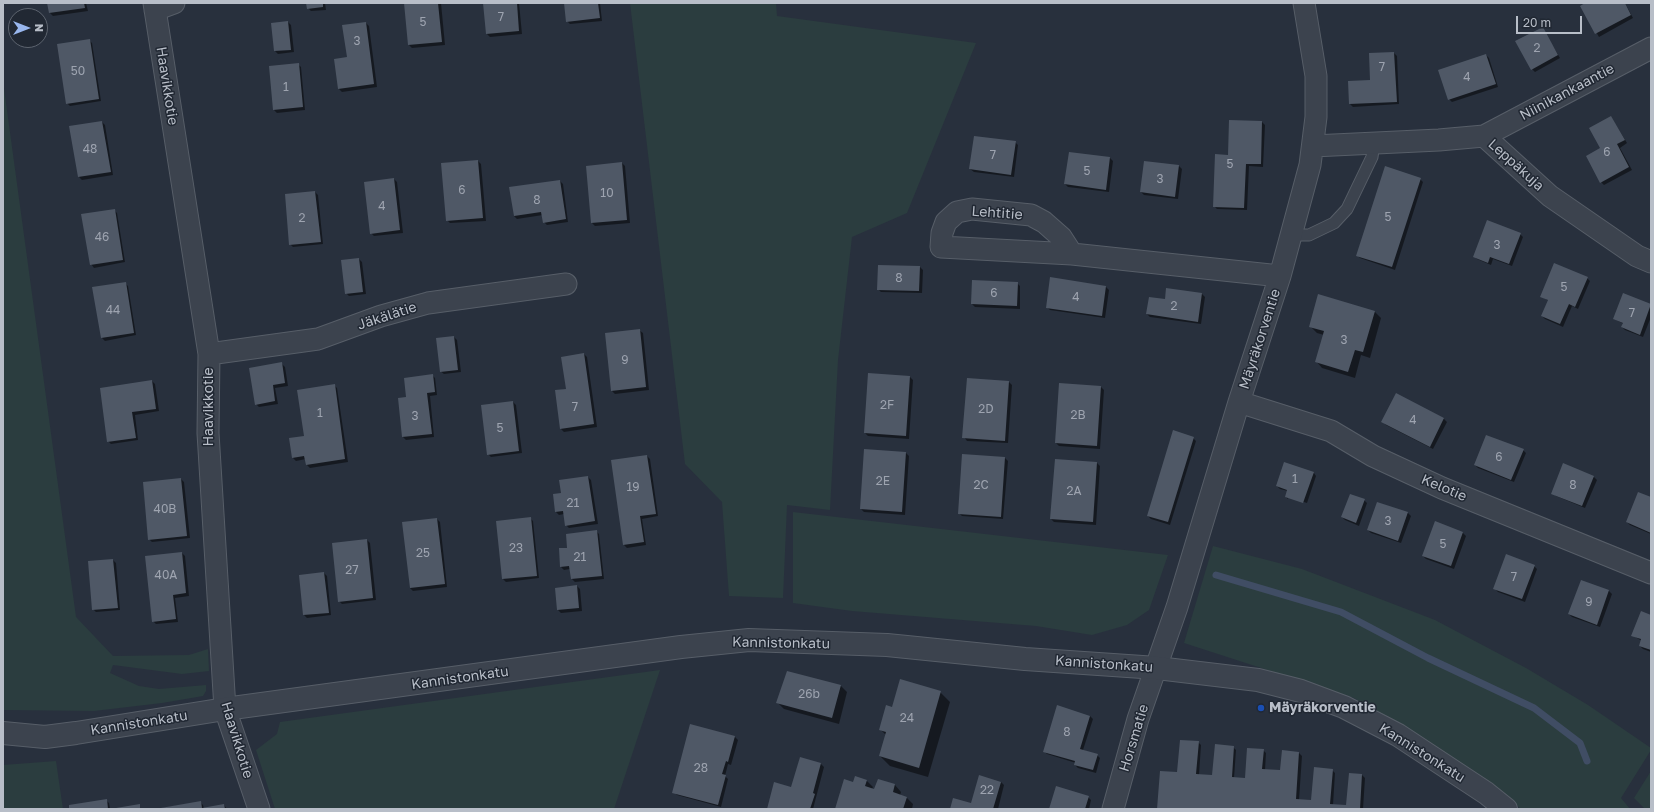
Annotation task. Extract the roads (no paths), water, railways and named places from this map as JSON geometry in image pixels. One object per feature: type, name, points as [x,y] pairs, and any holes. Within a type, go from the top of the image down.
[{"type":"street","name":"Mäyräkorventie","points":[[1157,668],[1239,402],[1280,276],[1310,165],[1316,116],[1316,76],[1304,3]]},
{"type":"street","name":"Haavikkotie","points":[[161,5],[209,354],[208,433],[225,709],[259,809]]},
{"type":"street","name":"Niinikankaantie","points":[[1484,136],[1651,48]]},
{"type":"street","name":"Leppäkuja","points":[[1313,146],[1438,140],[1484,136],[1550,196],[1637,256],[1651,262]]},
{"type":"street","name":"Lehtitie","points":[[1072,254],[1061,237],[1044,222],[1031,215],[972,209],[957,212],[946,222],[942,233],[941,247],[1072,254],[1280,276]]},
{"type":"street","name":"Jäkälätie","points":[[209,354],[318,339],[381,316],[428,303],[566,284]]},
{"type":"street","name":"Kelotie","points":[[1239,402],[1331,431],[1373,456],[1442,488],[1651,573]]},
{"type":"street","name":"Kannistonkatu","points":[[3,733],[45,737],[225,709],[681,646],[749,640],[887,645],[1025,659],[1157,668],[1258,680],[1301,691],[1344,707],[1398,735],[1486,793],[1506,809]]},
{"type":"street","name":"Horsmatie","points":[[1113,809],[1138,719],[1157,668]]},
{"type":"lane","points":[[1292,235],[1309,235],[1334,223],[1347,209],[1372,157],[1374,143]]},
{"type":"waterway","points":[[1216,575],[1341,612],[1428,658],[1534,708],[1580,743],[1587,761]]},
{"type":"place","name":"Mäyräkorventie","points":[[1261,708]]}]
